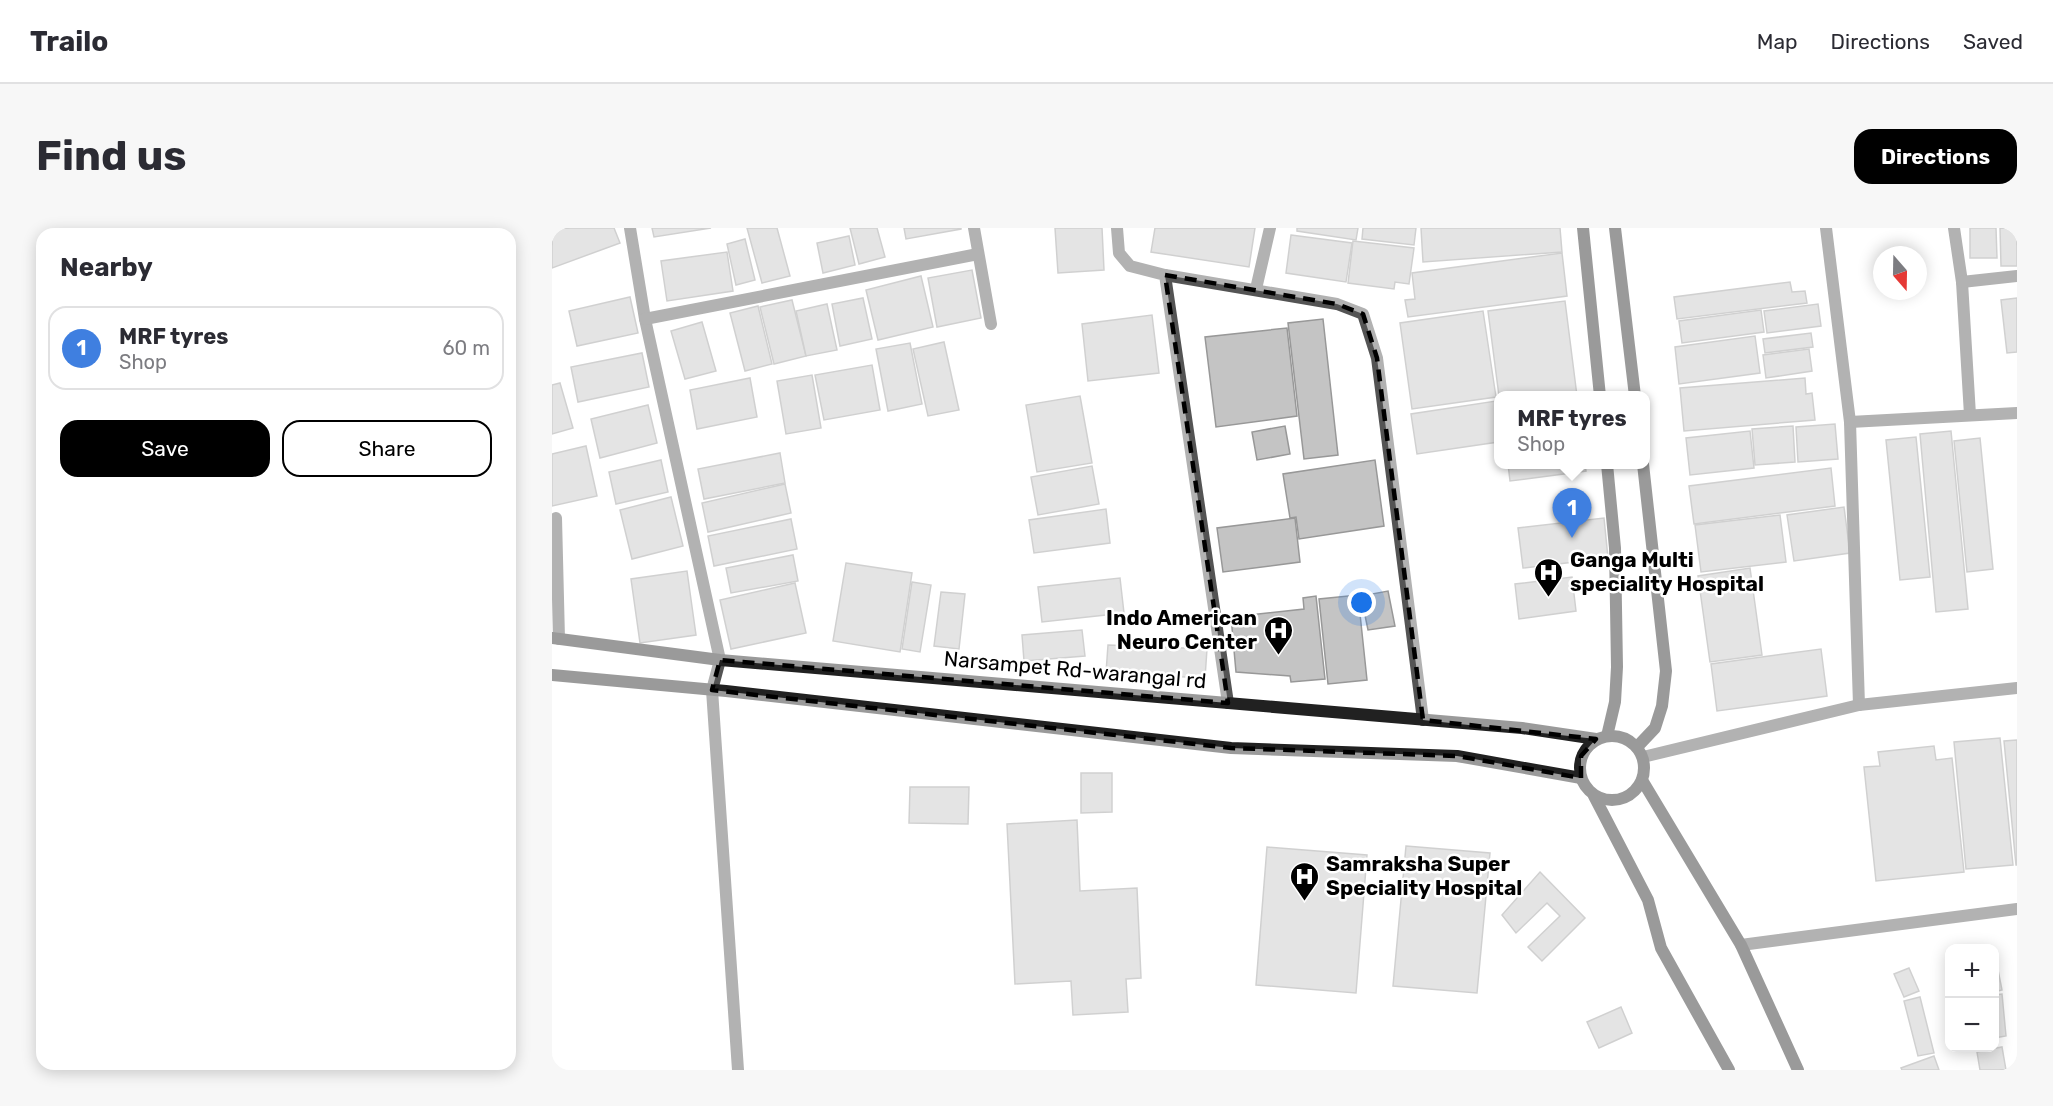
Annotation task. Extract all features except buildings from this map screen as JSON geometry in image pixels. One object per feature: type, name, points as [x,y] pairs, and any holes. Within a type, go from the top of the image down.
[{"type":"main road","points":[[1583,228],[1599,391]]},
{"type":"main road","points":[[1615,228],[1634,391]]},
{"type":"main road","points":[[1601,737],[1615,702],[1617,667],[1615,548],[1607,469]]},
{"type":"main road","points":[[1640,752],[1655,728],[1662,706],[1666,671],[1643,469]]},
{"type":"main road","name":"Narsampet Rd-warangal rd","points":[[556,638],[720,660],[1522,728],[1601,737]]},
{"type":"main road","points":[[552,675],[712,690],[1232,748],[1457,756],[1581,778]]},
{"type":"main road","points":[[1594,796],[1605,800],[1617,800],[1636,789],[1642,780],[1644,768],[1640,752],[1629,740],[1618,736],[1601,737],[1587,746],[1581,756],[1579,767],[1581,778],[1586,788],[1594,796],[1648,900],[1661,948],[1729,1070]]},
{"type":"main road","points":[[1642,780],[1741,945],[1798,1070]]},
{"type":"street","points":[[630,228],[645,319],[720,660],[712,690],[738,1070]]},
{"type":"street","points":[[974,228],[991,324]]},
{"type":"street","points":[[1117,228],[1119,252],[1130,266],[1165,275],[1337,304],[1363,314],[1377,358],[1423,720]]},
{"type":"street","points":[[1256,289],[1270,228]]},
{"type":"street","points":[[1826,228],[1850,422],[1859,705]]},
{"type":"street","points":[[1954,228],[1962,282],[1970,415]]},
{"type":"street","points":[[645,319],[978,254]]},
{"type":"street","points":[[1165,275],[1228,703]]},
{"type":"street","points":[[1962,282],[2017,276]]},
{"type":"street","points":[[1850,422],[2017,413]]},
{"type":"street","points":[[556,518],[556,638]]},
{"type":"street","points":[[1640,752],[1859,705],[2017,688]]},
{"type":"street","points":[[1741,945],[2017,909]]},
{"type":"highlighted area","points":[[1165,275],[1337,304],[1363,314],[1377,358],[1423,720],[1596,739],[1581,756],[1581,778],[1457,756],[1231,748],[712,690],[720,660],[1228,703]]},
{"type":"place","name":"MRF tyres","points":[[1572,538]]},
{"type":"place","name":"Ganga Multi speciality Hospital","points":[[1549,598]]},
{"type":"place","name":"Indo American Neuro Center","points":[[1278,656]]},
{"type":"place","name":"Samraksha Super Speciality Hospital","points":[[1305,902]]}]
